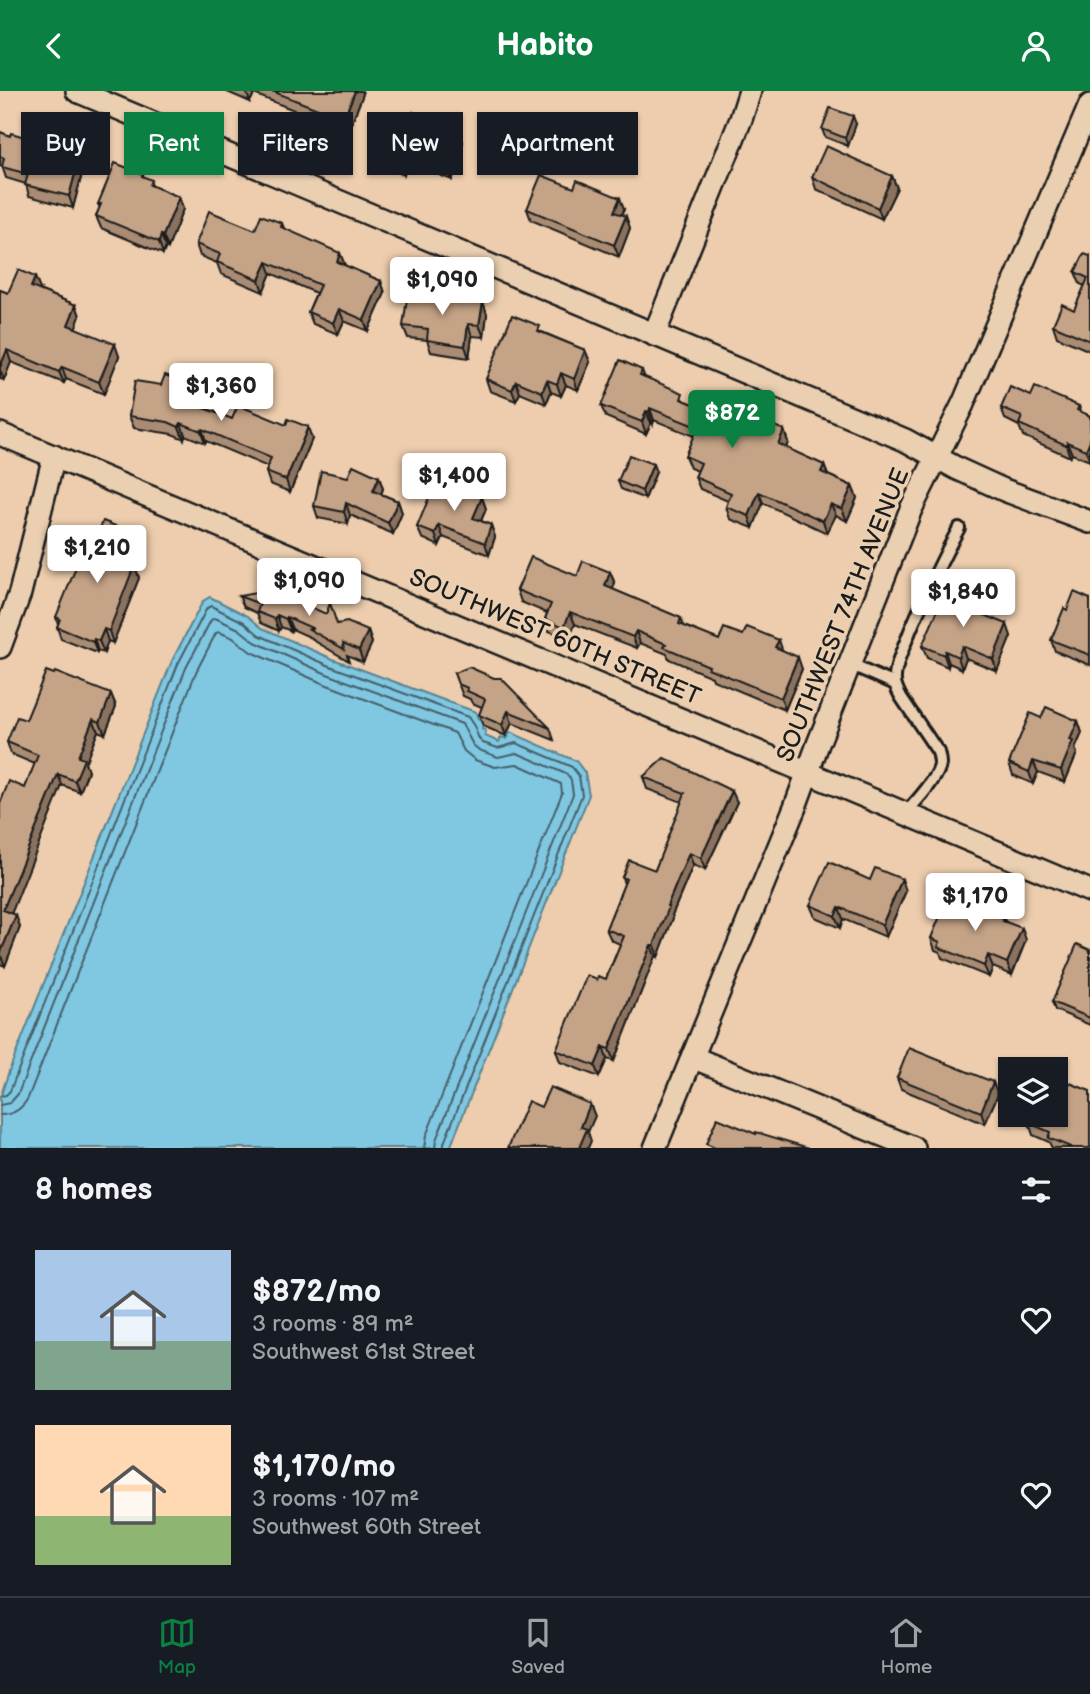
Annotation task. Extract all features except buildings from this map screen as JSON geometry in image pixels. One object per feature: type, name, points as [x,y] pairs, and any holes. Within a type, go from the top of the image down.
[{"type":"street","points":[[77,91],[893,435],[1004,490],[1090,522]]},
{"type":"street","points":[[654,335],[750,91]]},
{"type":"street","name":"SOUTHWEST 74TH AVENUE","points":[[655,1148],[795,807],[907,519],[963,404],[1090,106]]},
{"type":"street","name":"SOUTHWEST 60TH STREET","points":[[0,434],[1090,891]]},
{"type":"street","points":[[0,647],[20,593],[54,456]]},
{"type":"street","points":[[692,1057],[914,1148]]},
{"type":"lane","points":[[906,813],[938,771],[940,762],[938,752],[901,698],[895,684],[895,673],[926,595],[959,528]]},
{"type":"lane","points":[[849,664],[895,684]]},
{"type":"water","points":[[210,597],[248,616],[262,628],[333,659],[476,712],[478,719],[484,723],[482,729],[486,731],[485,736],[499,742],[501,737],[507,739],[510,732],[576,761],[585,773],[589,795],[450,1148],[0,1148],[0,1098],[9,1071],[172,661],[203,601]]}]
